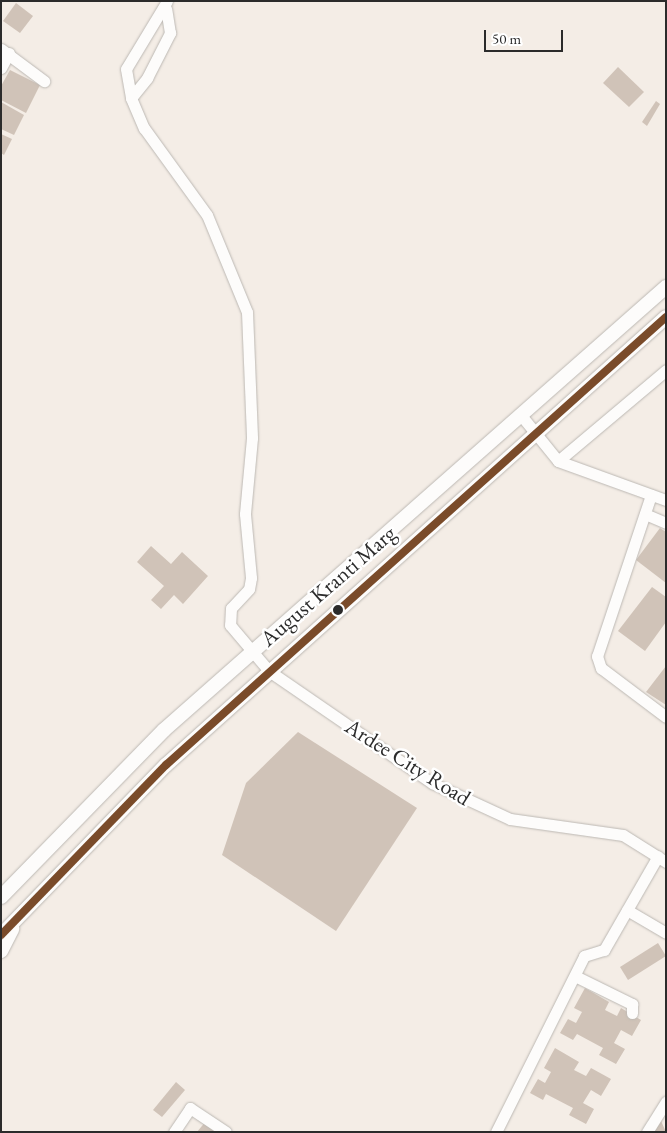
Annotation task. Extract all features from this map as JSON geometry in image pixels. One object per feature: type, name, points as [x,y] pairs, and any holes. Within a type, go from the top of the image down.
[{"type":"main road","name":"August Kranti Marg","points":[[1,897],[164,730],[666,287]]},
{"type":"main road","name":"August Kranti Marg","points":[[1,935],[166,765],[534,433],[666,317]]},
{"type":"main road","points":[[1,951],[17,917]]},
{"type":"street","points":[[131,98],[126,69],[166,5]]},
{"type":"street","points":[[131,98],[147,78],[170,33],[166,5]]},
{"type":"street","points":[[1,68],[5,51],[44,81]]},
{"type":"street","name":"Ardee City Road","points":[[131,98],[144,128],[207,215],[247,312],[252,438],[246,514],[251,578],[249,589],[231,608],[228,620],[250,653],[269,671],[432,783],[478,806],[510,818],[623,835],[662,859]]},
{"type":"street","points":[[558,461],[666,370]]},
{"type":"street","points":[[520,414],[558,461],[666,500]]},
{"type":"street","points":[[651,495],[597,656],[601,668],[666,716]]},
{"type":"street","points":[[645,514],[666,523]]},
{"type":"street","points":[[496,1132],[584,956],[604,950],[627,910],[662,859]]},
{"type":"street","points":[[627,910],[666,933]]},
{"type":"street","points":[[575,976],[632,1004],[632,1013]]},
{"type":"street","points":[[648,1132],[666,1101]]},
{"type":"street","points":[[174,1132],[190,1108],[226,1132]]},
{"type":"building","points":[[16,3],[33,16],[20,33],[3,21]]},
{"type":"building","points":[[618,67],[644,92],[629,107],[603,83]]},
{"type":"building","points":[[10,70],[40,85],[26,113],[1,100],[1,86]]},
{"type":"building","points":[[656,101],[660,104],[647,126],[642,122]]},
{"type":"building","points":[[1,102],[24,115],[14,135],[1,129]]},
{"type":"building","points":[[1,134],[12,139],[4,155],[1,153]]},
{"type":"building","points":[[660,528],[666,532],[666,583],[636,560]]},
{"type":"building","points":[[151,546],[171,564],[182,552],[208,576],[183,604],[174,595],[161,609],[151,600],[164,586],[137,562]]},
{"type":"building","points":[[652,587],[666,597],[666,622],[645,651],[618,631]]},
{"type":"building","points":[[666,666],[666,705],[646,692]]},
{"type":"building","points":[[298,732],[417,808],[336,931],[222,855],[246,783]]},
{"type":"building","points":[[658,943],[666,956],[628,980],[620,967]]},
{"type":"building","points":[[585,988],[609,1002],[605,1010],[617,1016],[621,1008],[641,1020],[632,1036],[621,1030],[614,1043],[625,1049],[616,1064],[599,1055],[603,1048],[577,1034],[573,1040],[560,1033],[568,1019],[576,1023],[582,1012],[574,1008]]},
{"type":"building","points":[[555,1048],[579,1062],[574,1070],[586,1076],[591,1068],[611,1079],[601,1096],[591,1090],[583,1103],[594,1109],[586,1124],[569,1115],[573,1108],[546,1094],[543,1100],[530,1093],[538,1079],[545,1083],[551,1072],[544,1068]]},
{"type":"building","points":[[176,1082],[185,1090],[162,1117],[153,1110]]},
{"type":"building","points":[[206,1121],[219,1132],[197,1132]]},
{"type":"building","points":[[661,1121],[666,1132],[654,1132]]},
{"type":"transit line","points":[[1,935],[166,765],[666,317]]}]
